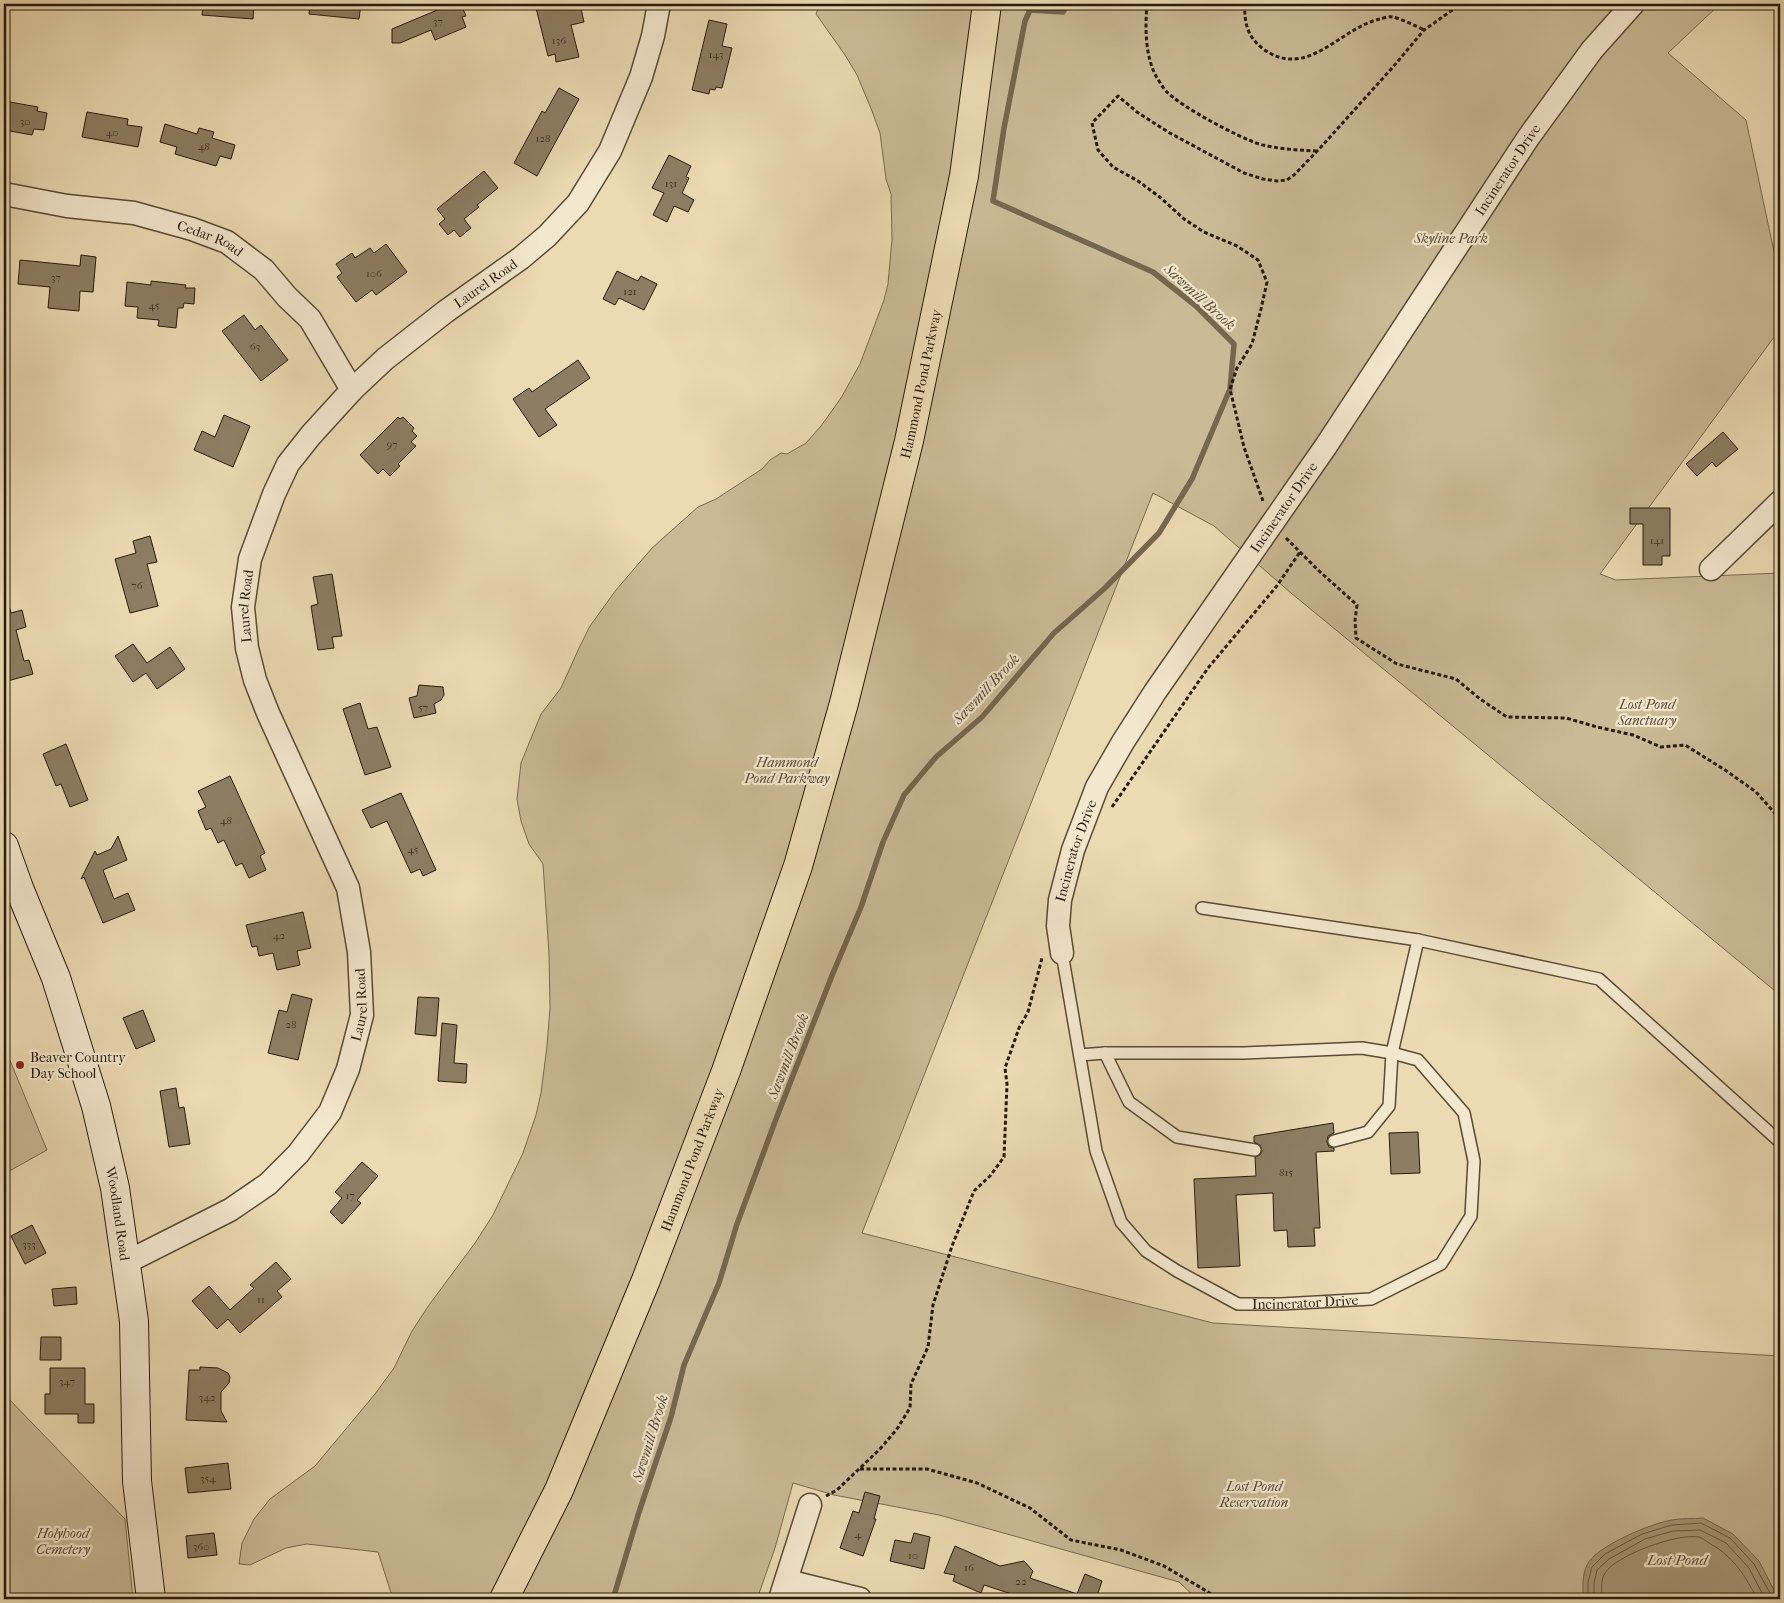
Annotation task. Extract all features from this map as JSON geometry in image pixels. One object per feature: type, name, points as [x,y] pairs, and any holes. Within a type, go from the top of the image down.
[{"type":"main road","name":"Hammond Pond Parkway","points":[[504,1599],[559,1490],[646,1280],[726,1071],[798,866],[844,703],[910,441],[964,176],[987,4]]},
{"type":"street","name":"Laurel Road","points":[[127,1262],[230,1210],[268,1184],[298,1154],[330,1112],[348,1069],[362,1015],[359,952],[348,888],[268,713],[255,680],[247,648],[243,607],[250,559],[274,494],[288,464],[311,435],[352,390],[385,359],[445,312],[522,258],[547,236],[578,203],[610,151],[641,76],[654,36],[659,4]]},
{"type":"street","name":"Incinerator Drive","points":[[1052,954],[1058,926],[1060,900],[1073,850],[1097,786],[1123,742],[1155,692],[1331,438],[1528,138],[1592,50],[1634,4]]},
{"type":"street","name":"Cedar Road","points":[[4,194],[67,206],[134,213],[192,229],[227,242],[264,270],[287,297],[310,319],[352,390]]},
{"type":"street","points":[[1711,569],[1780,502]]},
{"type":"street","name":"Woodland Road","points":[[4,846],[56,978],[96,1106],[115,1188],[134,1321],[138,1482],[151,1599]]},
{"type":"street","points":[[810,1505],[783,1590],[860,1599]]},
{"type":"lane","points":[[1202,908],[1418,940],[1599,979],[1780,1142]]},
{"type":"lane","points":[[1334,1141],[1368,1132],[1389,1106],[1392,1053],[1418,940]]},
{"type":"lane","name":"Incinerator Drive","points":[[1052,954],[1080,1055],[1096,1151],[1121,1222],[1146,1250],[1177,1271],[1238,1304],[1281,1304],[1372,1299],[1442,1264],[1472,1216],[1474,1161],[1464,1113],[1418,1060],[1362,1048],[1244,1053],[1105,1053],[1080,1055]]},
{"type":"lane","points":[[1105,1053],[1129,1102],[1178,1137],[1255,1150]]},
{"type":"path","points":[[1146,4],[1146,33],[1150,63],[1166,91],[1180,102],[1228,130],[1258,143],[1277,148],[1316,151]]},
{"type":"path","points":[[1245,4],[1244,18],[1255,43],[1271,55],[1288,59],[1306,58],[1369,22],[1382,18],[1392,17],[1424,30]]},
{"type":"path","points":[[1460,4],[1424,30],[1294,176],[1287,180],[1262,179],[1244,173],[1195,148],[1137,112],[1118,96],[1092,123],[1098,150],[1113,167],[1138,181],[1162,198],[1184,219],[1204,232],[1237,246],[1258,260],[1267,282],[1252,344],[1237,368],[1230,389],[1244,447],[1272,524],[1318,570],[1358,605],[1355,620],[1356,638],[1397,664],[1456,679],[1507,716],[1566,718],[1597,728],[1633,735],[1661,747],[1686,745],[1756,792],[1780,819]]},
{"type":"path","points":[[1107,813],[1208,668],[1276,587],[1300,552]]},
{"type":"path","points":[[810,1505],[837,1490],[860,1469],[897,1429],[910,1408],[911,1384],[928,1347],[933,1305],[952,1246],[974,1191],[990,1176],[1004,1157],[1006,1068],[1018,1028],[1028,1012],[1052,954]]},
{"type":"path","points":[[860,1469],[927,1469],[977,1483],[1030,1508],[1071,1540],[1121,1550],[1164,1566],[1220,1599]]},
{"type":"green space","points":[[820,4],[1720,4],[1668,53],[1746,120],[1780,280],[1780,329],[1600,574],[1616,580],[1780,573],[1780,995],[1291,593],[1214,526],[1153,493],[862,1233],[1213,1323],[1780,1356],[1780,1599],[1197,1599],[1179,1582],[939,1515],[834,1495],[793,1483],[775,1548],[757,1599],[393,1599],[378,1552],[307,1544],[286,1548],[250,1565],[239,1564],[242,1543],[254,1519],[270,1499],[315,1466],[375,1394],[394,1368],[412,1331],[493,1215],[523,1153],[536,1115],[541,1093],[550,1008],[549,954],[543,864],[529,844],[521,821],[517,799],[521,763],[541,714],[561,688],[590,626],[616,590],[652,548],[698,507],[716,499],[762,469],[770,460],[781,453],[787,454],[806,443],[821,426],[841,398],[860,364],[884,300],[888,284],[892,239],[891,194],[886,179],[880,133],[857,75],[816,14]]},
{"type":"green space","points":[[4,1046],[47,1150],[4,1174]]},
{"type":"green space","name":"Holyhood Cemetery","points":[[4,1394],[125,1519],[133,1599],[4,1599]]},
{"type":"water","name":"Lost Pond","points":[[1703,1518],[1733,1534],[1759,1561],[1776,1594],[1776,1599],[1583,1599],[1585,1569],[1592,1558],[1601,1550],[1625,1536],[1663,1522],[1676,1519]]},
{"type":"building","points":[[203,4],[254,4],[253,19],[202,15]]},
{"type":"building","points":[[310,4],[361,4],[359,19],[309,14]]},
{"type":"building","points":[[440,4],[461,4],[466,16],[462,17],[466,27],[435,40],[431,30],[400,43],[392,43],[392,29],[442,8]]},
{"type":"building","points":[[535,4],[580,4],[584,22],[571,25],[579,57],[556,62],[555,54],[548,56]]},
{"type":"building","points":[[709,20],[727,24],[722,46],[732,48],[722,88],[710,89],[709,94],[692,90]]},
{"type":"building","points":[[559,88],[579,99],[537,176],[514,163],[542,111],[545,113]]},
{"type":"building","points":[[4,101],[38,107],[37,111],[47,113],[44,130],[34,129],[32,135],[4,130]]},
{"type":"building","points":[[87,112],[128,119],[127,125],[142,127],[138,147],[82,137]]},
{"type":"building","points":[[165,124],[197,134],[199,128],[214,132],[212,138],[235,145],[231,159],[220,156],[216,166],[175,154],[177,147],[160,142]]},
{"type":"building","points":[[669,155],[691,166],[686,177],[689,178],[682,193],[694,200],[688,212],[674,206],[667,222],[653,215],[664,193],[652,188]]},
{"type":"building","points":[[484,171],[498,188],[477,205],[479,207],[464,219],[471,228],[460,237],[454,230],[448,235],[439,224],[445,219],[437,209]]},
{"type":"building","points":[[386,244],[407,272],[376,295],[372,290],[356,302],[337,277],[342,273],[336,264],[352,253],[355,258],[370,248],[374,253]]},
{"type":"building","points":[[81,255],[96,257],[93,292],[80,291],[79,311],[48,308],[50,287],[18,284],[20,260],[80,266]]},
{"type":"building","points":[[617,271],[638,281],[641,276],[657,284],[644,310],[619,298],[615,305],[603,299]]},
{"type":"building","points":[[151,281],[186,285],[185,288],[195,288],[194,304],[184,303],[183,308],[178,308],[176,328],[158,326],[159,320],[137,318],[138,307],[125,306],[127,282],[151,285]]},
{"type":"building","points":[[244,315],[255,330],[261,325],[288,360],[261,381],[222,331]]},
{"type":"building","points":[[578,360],[590,378],[545,409],[557,425],[539,437],[513,399],[529,388],[532,392]]},
{"type":"building","points":[[224,415],[250,426],[233,467],[194,450],[202,431],[215,437]]},
{"type":"building","points":[[398,417],[400,419],[403,417],[414,428],[412,431],[417,436],[411,442],[416,446],[398,464],[400,466],[390,476],[383,469],[378,474],[360,455]]},
{"type":"building","points":[[1723,432],[1738,449],[1716,467],[1712,462],[1697,476],[1686,464]]},
{"type":"building","points":[[1630,508],[1670,508],[1670,556],[1662,556],[1662,565],[1643,565],[1643,524],[1630,524]]},
{"type":"building","points":[[150,536],[157,562],[147,564],[158,606],[130,613],[115,559],[136,553],[133,541]]},
{"type":"building","points":[[332,574],[342,636],[332,637],[334,648],[318,650],[311,606],[318,604],[313,577]]},
{"type":"building","points":[[4,602],[8,602],[11,613],[22,610],[26,627],[16,630],[24,661],[29,660],[33,674],[4,682]]},
{"type":"building","points":[[133,644],[147,663],[170,647],[185,669],[157,689],[146,673],[133,682],[115,656]]},
{"type":"building","points":[[419,685],[443,687],[444,695],[441,700],[434,704],[436,713],[414,718],[409,698],[417,696]]},
{"type":"building","points":[[360,703],[368,729],[377,727],[391,767],[365,775],[343,709]]},
{"type":"building","points":[[66,744],[88,800],[70,807],[61,784],[56,786],[43,754]]},
{"type":"building","points":[[230,776],[265,853],[260,856],[266,870],[249,878],[242,863],[236,866],[224,840],[218,843],[211,828],[206,830],[198,811],[206,807],[198,791]]},
{"type":"building","points":[[401,793],[436,870],[423,876],[420,869],[411,873],[387,821],[371,828],[362,810]]},
{"type":"building","points":[[118,836],[127,860],[103,870],[114,899],[128,893],[135,910],[103,923],[84,877],[81,879],[95,851],[97,855],[111,849]]},
{"type":"building","points":[[303,912],[311,948],[297,951],[300,965],[277,970],[273,953],[259,956],[257,946],[252,947],[246,925]]},
{"type":"building","points":[[292,994],[312,999],[298,1060],[268,1053],[279,1010],[287,1012]]},
{"type":"building","points":[[418,997],[439,998],[436,1036],[415,1034]]},
{"type":"building","points":[[143,1010],[155,1041],[136,1049],[123,1018]]},
{"type":"building","points":[[442,1023],[457,1025],[454,1063],[467,1064],[466,1083],[438,1081]]},
{"type":"building","points":[[176,1088],[179,1108],[184,1107],[190,1144],[169,1147],[160,1091]]},
{"type":"building","points":[[1333,1123],[1334,1133],[1328,1136],[1327,1142],[1329,1147],[1334,1148],[1334,1151],[1316,1152],[1320,1228],[1314,1228],[1315,1246],[1288,1247],[1287,1230],[1274,1231],[1273,1193],[1236,1195],[1240,1266],[1198,1268],[1194,1179],[1256,1176],[1255,1157],[1260,1155],[1262,1151],[1260,1145],[1254,1142],[1254,1136]]},
{"type":"building","points":[[1418,1132],[1420,1173],[1391,1174],[1389,1133]]},
{"type":"building","points":[[362,1162],[378,1176],[357,1200],[361,1203],[342,1224],[330,1212],[342,1198],[335,1192]]},
{"type":"building","points":[[32,1225],[46,1253],[25,1264],[11,1236]]},
{"type":"building","points":[[276,1262],[291,1279],[277,1291],[282,1297],[240,1333],[228,1319],[217,1329],[192,1301],[209,1286],[230,1310],[254,1288],[250,1285]]},
{"type":"building","points":[[76,1287],[77,1304],[54,1306],[52,1289]]},
{"type":"building","points":[[41,1337],[61,1337],[61,1360],[40,1360]]},
{"type":"building","points":[[200,1367],[218,1368],[228,1373],[230,1377],[229,1383],[221,1392],[221,1411],[227,1422],[186,1420],[189,1370],[200,1370]]},
{"type":"building","points":[[50,1368],[85,1368],[85,1404],[94,1404],[94,1423],[78,1423],[78,1414],[45,1414],[45,1394],[50,1394]]},
{"type":"building","points":[[228,1463],[231,1489],[188,1493],[185,1468]]},
{"type":"building","points":[[865,1492],[880,1496],[874,1519],[876,1519],[863,1556],[840,1548],[853,1511],[859,1513]]},
{"type":"building","points":[[214,1533],[217,1555],[188,1558],[186,1536]]},
{"type":"building","points":[[914,1533],[930,1537],[924,1569],[890,1561],[895,1540],[911,1543]]},
{"type":"building","points":[[955,1546],[1000,1566],[1024,1561],[1033,1571],[1030,1578],[1077,1594],[1085,1574],[1102,1581],[1096,1599],[1027,1599],[984,1585],[981,1593],[953,1581],[955,1575],[944,1573]]},
{"type":"waterway","name":"Sawmill Brook","points":[[613,1599],[639,1512],[671,1417],[684,1365],[719,1283],[737,1224],[776,1119],[861,907],[883,842],[904,795],[936,757],[982,717],[1054,633],[1105,588],[1159,533],[1192,479],[1230,389],[1234,344],[1196,306],[1153,272],[993,201],[1004,128],[1025,21],[1030,10],[1063,12],[1068,4]]},
{"type":"place","name":"Beaver Country Day School","points":[[20,1065]]},
{"type":"park label","name":"Skyline Park","points":[[1451,238]]},
{"type":"park label","name":"Lost Pond Sanctuary","points":[[1647,712]]},
{"type":"park label","name":"Lost Pond Reservation","points":[[1254,1494]]}]
